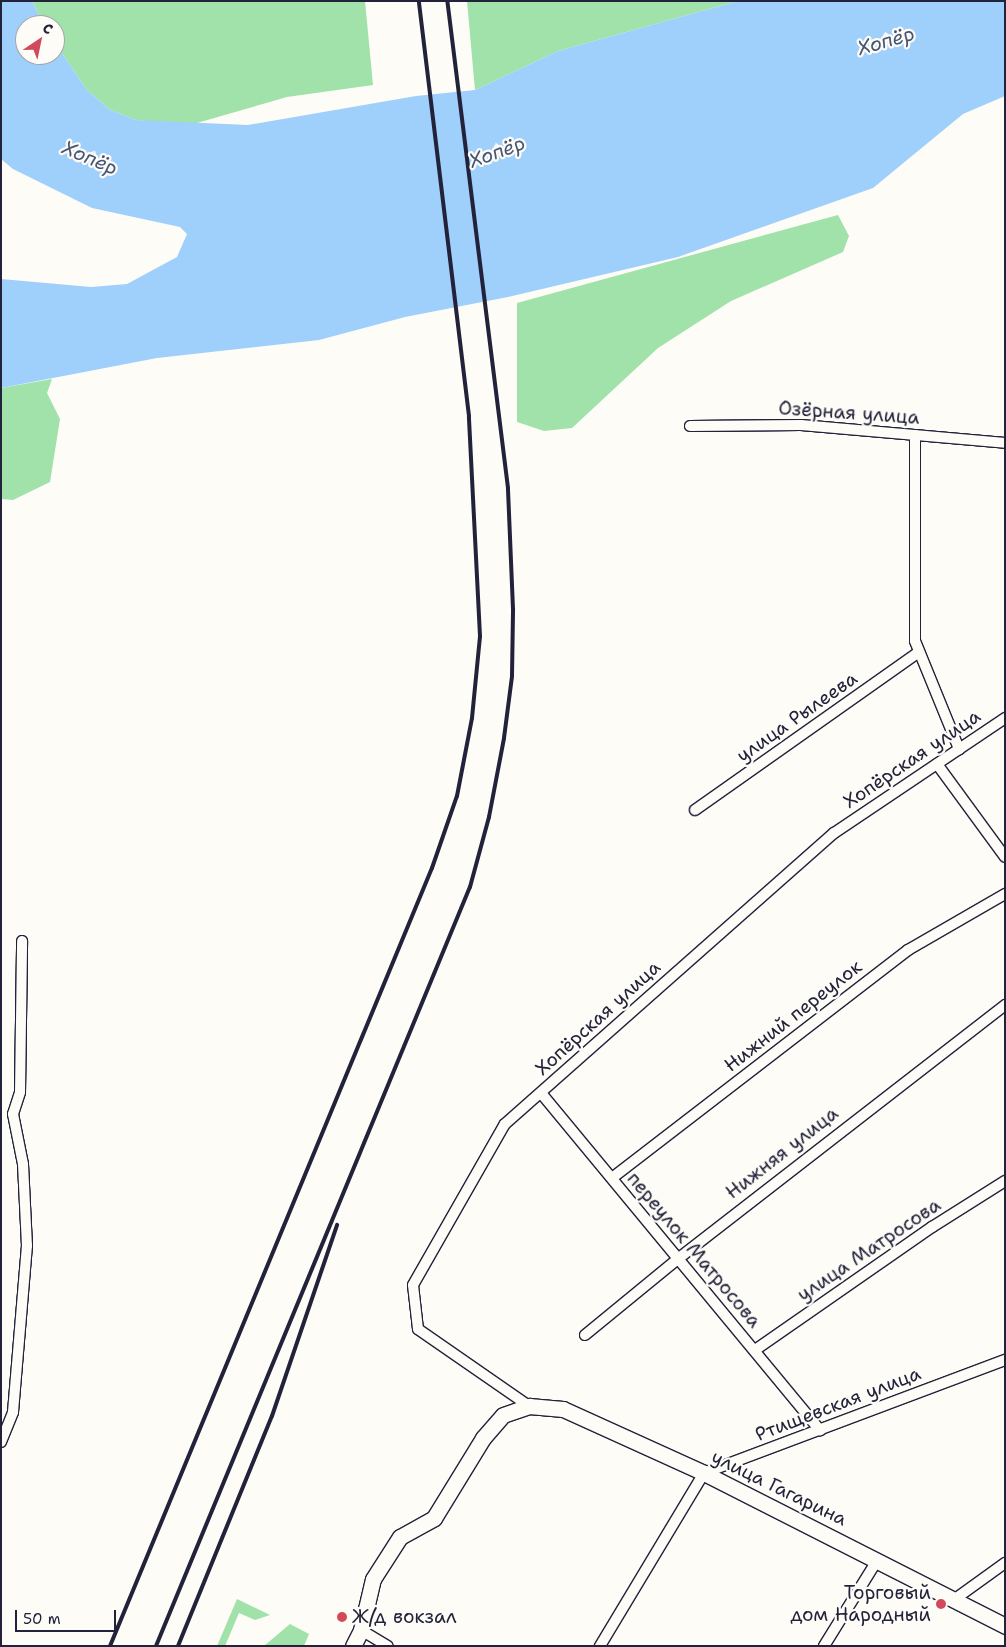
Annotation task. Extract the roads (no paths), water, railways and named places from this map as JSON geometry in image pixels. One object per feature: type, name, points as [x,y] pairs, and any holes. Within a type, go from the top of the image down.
[{"type":"street","name":"Озёрная улица","points":[[690,426],[801,425],[1005,444]]},
{"type":"street","points":[[916,435],[915,640],[959,750]]},
{"type":"street","name":"улица Рылеева","points":[[694,810],[920,652]]},
{"type":"street","name":"Хопёрская улица","points":[[529,1406],[418,1329],[413,1285],[505,1124],[834,833],[1005,718]]},
{"type":"street","points":[[937,764],[1001,842],[1005,857]]},
{"type":"street","name":"Нижний переулок","points":[[612,1178],[908,950],[1005,894]]},
{"type":"street","points":[[1,1442],[13,1412],[27,1246],[23,1164],[13,1114],[20,1092],[22,942]]},
{"type":"street","name":"Нижняя улица","points":[[586,1335],[679,1258],[1005,1005]]},
{"type":"street","name":"переулок Матросова","points":[[540,1093],[820,1430]]},
{"type":"street","name":"улица Матросова","points":[[755,1350],[932,1227],[1005,1180]]},
{"type":"street","name":"Ртищевская улица","points":[[704,1473],[1005,1360]]},
{"type":"street","points":[[353,1646],[361,1630],[373,1579],[400,1537],[434,1518],[483,1438],[503,1415],[529,1406]]},
{"type":"street","name":"улица Гагарина","points":[[529,1406],[563,1409],[704,1473],[878,1559],[1005,1626]]},
{"type":"street","points":[[600,1646],[704,1473]]},
{"type":"street","points":[[824,1646],[878,1559]]},
{"type":"street","points":[[955,1599],[1005,1563]]},
{"type":"street","points":[[361,1630],[388,1646]]},
{"type":"water","name":"Хопёр","points":[[1,1],[32,1],[39,15],[15,15],[15,65],[65,65],[65,58],[87,90],[110,110],[136,120],[248,125],[416,96],[475,90],[558,51],[738,1],[1005,1],[1005,96],[963,114],[873,188],[678,257],[508,297],[405,317],[319,340],[157,358],[1,388],[1,279],[91,287],[127,284],[177,257],[187,234],[180,227],[92,208],[13,169],[1,159]]},
{"type":"railway","points":[[110,1646],[432,868],[457,796],[472,718],[480,636],[469,416],[419,1]]},
{"type":"railway","points":[[156,1646],[470,887],[489,817],[504,738],[512,676],[513,609],[508,488],[447,1]]},
{"type":"railway","points":[[178,1646],[272,1416],[337,1225]]},
{"type":"place","name":"Торговый дом Народный","points":[[941,1604]]},
{"type":"place","name":"Ж/д вокзал","points":[[342,1617]]}]
